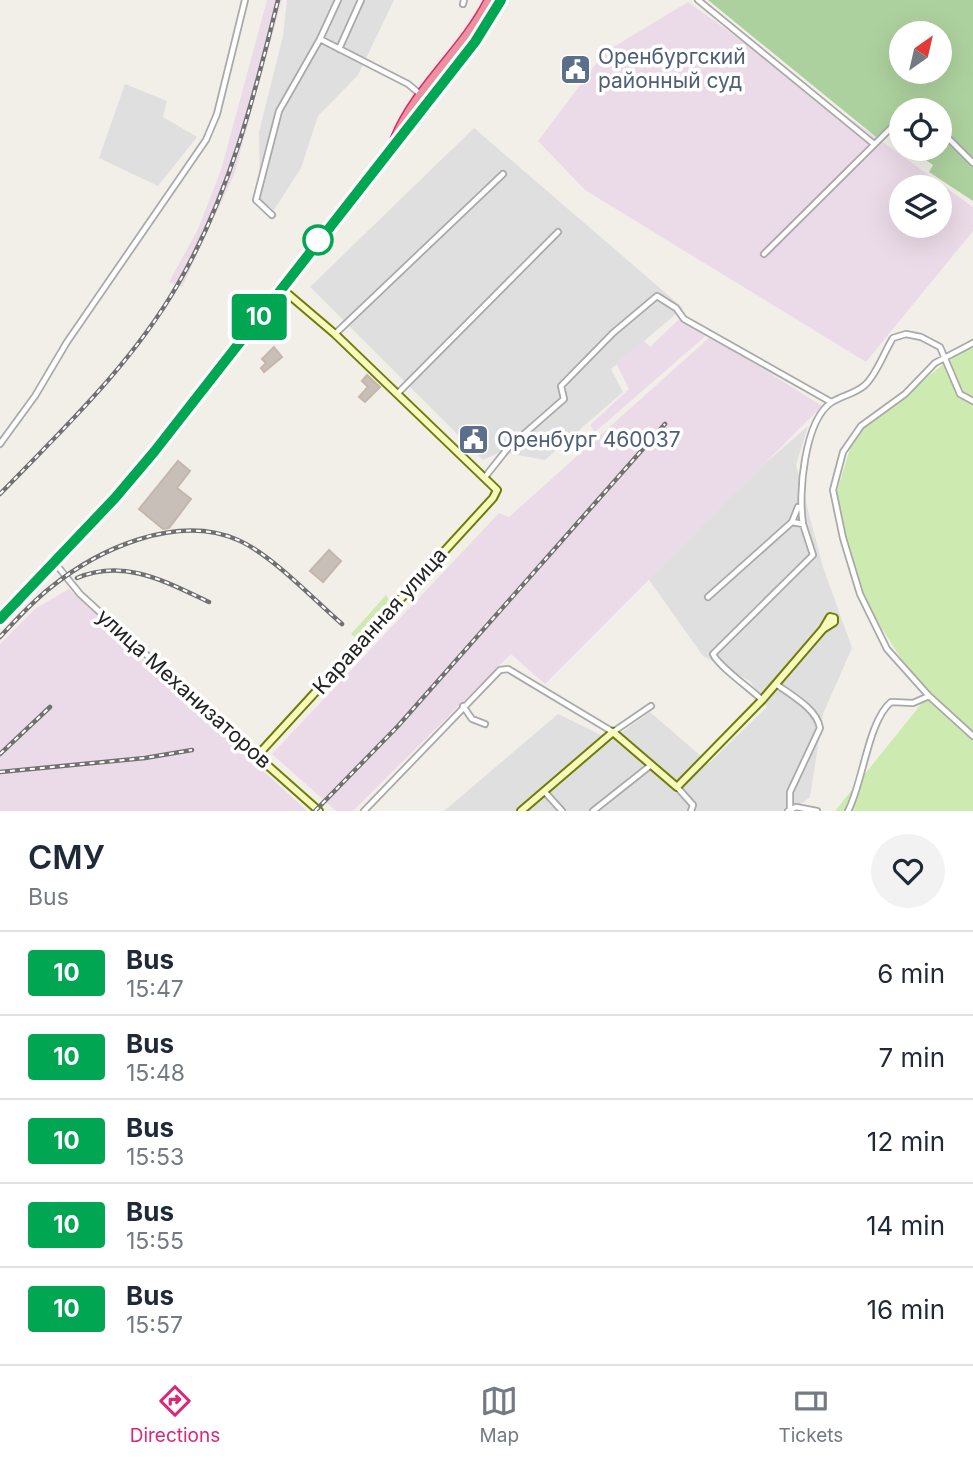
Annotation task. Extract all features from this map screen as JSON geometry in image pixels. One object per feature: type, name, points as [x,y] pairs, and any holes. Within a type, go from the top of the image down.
[{"type":"highway","points":[[392,147],[399,128],[489,0]]},
{"type":"highway","points":[[0,619],[131,480],[475,42],[501,0]]},
{"type":"street","points":[[0,444],[35,396],[66,342],[206,140],[217,114],[245,0]]},
{"type":"street","points":[[272,215],[256,200],[269,156],[273,128],[296,77],[320,39],[338,0]]},
{"type":"street","points":[[339,49],[360,0]]},
{"type":"street","points":[[698,0],[874,144]]},
{"type":"street","points":[[320,39],[408,84],[422,95]]},
{"type":"street","points":[[764,254],[889,130]]},
{"type":"street","points":[[952,142],[973,163]]},
{"type":"street","points":[[335,334],[503,174]]},
{"type":"street","points":[[397,394],[558,232]]},
{"type":"street","points":[[281,288],[335,334],[485,477],[508,448],[565,399],[561,386],[579,365],[657,296],[676,308],[684,319],[831,402]]},
{"type":"street","points":[[708,597],[792,522],[799,504],[814,426],[831,402],[853,394],[867,383],[893,338],[906,334],[921,337],[940,347],[960,394],[973,401]]},
{"type":"street","points":[[973,343],[935,363],[905,394],[861,426],[843,452],[833,490],[843,538],[860,594],[887,649],[929,696],[973,736]]},
{"type":"street","name":"Караванная улица","points":[[257,756],[496,495],[494,485],[485,477]]},
{"type":"street","points":[[762,701],[744,682],[718,662],[713,654],[813,555],[799,504]]},
{"type":"street","points":[[792,522],[803,524]]},
{"type":"street","name":"улица Механизаторов","points":[[55,562],[80,594],[319,811]]},
{"type":"street","points":[[677,787],[762,701],[796,657],[823,629]]},
{"type":"street","points":[[364,811],[495,674],[508,669],[612,732],[677,787],[692,805],[691,811]]},
{"type":"street","points":[[776,684],[819,721],[817,739],[790,792],[789,810],[796,807],[817,811]]},
{"type":"street","points":[[848,811],[884,707],[891,702],[913,703],[929,696]]},
{"type":"street","points":[[463,706],[472,719],[485,724]]},
{"type":"street","points":[[521,811],[612,732],[651,706]]},
{"type":"street","points":[[593,811],[652,765]]},
{"type":"street","points":[[544,791],[562,811]]},
{"type":"shaded area","points":[[267,0],[282,0],[234,175],[182,287],[169,282],[198,229],[221,170]]},
{"type":"shaded area","points":[[287,0],[394,0],[358,75],[318,116],[301,168],[274,210],[260,200],[259,132],[283,36]]},
{"type":"shaded area","points":[[688,2],[889,147],[889,161],[909,161],[929,175],[889,175],[889,238],[952,238],[952,192],[973,207],[973,231],[866,362],[585,190],[538,141],[605,52]]},
{"type":"shaded area","points":[[125,84],[167,101],[163,117],[197,137],[158,186],[99,158]]},
{"type":"shaded area","points":[[474,128],[683,308],[611,369],[623,392],[545,460],[501,452],[483,460],[310,287]]},
{"type":"shaded area","points":[[679,319],[709,333],[595,432],[590,425],[629,389],[616,363],[643,340],[650,347]]},
{"type":"shaded area","points":[[711,336],[822,406],[545,684],[511,654],[353,811],[336,811],[272,754],[499,513],[509,517]]},
{"type":"shaded area","points":[[808,426],[796,465],[823,567],[852,648],[823,714],[810,797],[792,811],[444,811],[558,714],[611,740],[650,712],[709,763],[767,707],[750,681],[703,656],[642,570]]},
{"type":"shaded area","points":[[69,589],[307,811],[0,811],[0,644],[35,609]]},
{"type":"green space","points":[[708,0],[973,0],[973,201],[952,187],[952,175],[934,175],[929,172],[933,165],[927,161],[952,161],[952,98],[889,98],[889,134],[884,130],[876,137]]},
{"type":"green space","points":[[973,346],[973,732],[955,719],[973,734],[973,811],[835,811],[926,698],[860,594],[835,498],[854,435],[945,363]]},
{"type":"green space","points":[[386,595],[391,603],[358,640],[351,634]]},
{"type":"building","name":"Оренбургский районный суд","points":[[580,57],[587,63],[569,81],[563,76]]},
{"type":"building","points":[[274,347],[282,357],[264,372],[261,368],[266,363],[262,359]]},
{"type":"building","points":[[367,375],[380,387],[365,402],[359,397],[368,387],[362,381]]},
{"type":"building","points":[[178,461],[190,471],[177,488],[191,499],[169,528],[163,529],[139,509]]},
{"type":"building","points":[[329,550],[341,561],[323,582],[310,571]]},
{"type":"railway","points":[[0,494],[118,368],[140,341],[178,284],[196,251],[226,181],[249,110],[278,0]]},
{"type":"railway","points":[[315,811],[398,726],[665,424]]},
{"type":"railway","points":[[0,637],[43,594],[91,560],[139,539],[190,531],[214,533],[251,547],[265,556],[342,624]]},
{"type":"railway","points":[[77,578],[112,570],[129,572],[161,580],[209,602]]},
{"type":"railway","points":[[0,754],[50,707]]},
{"type":"railway","points":[[0,772],[145,758],[192,750]]},
{"type":"bus line","name":"10","points":[[0,619],[115,498],[154,452],[475,42],[501,0]]},
{"type":"place","name":"Оренбургский районный суд","points":[[575,69]]},
{"type":"place","name":"Оренбург 460037","points":[[474,440]]}]
